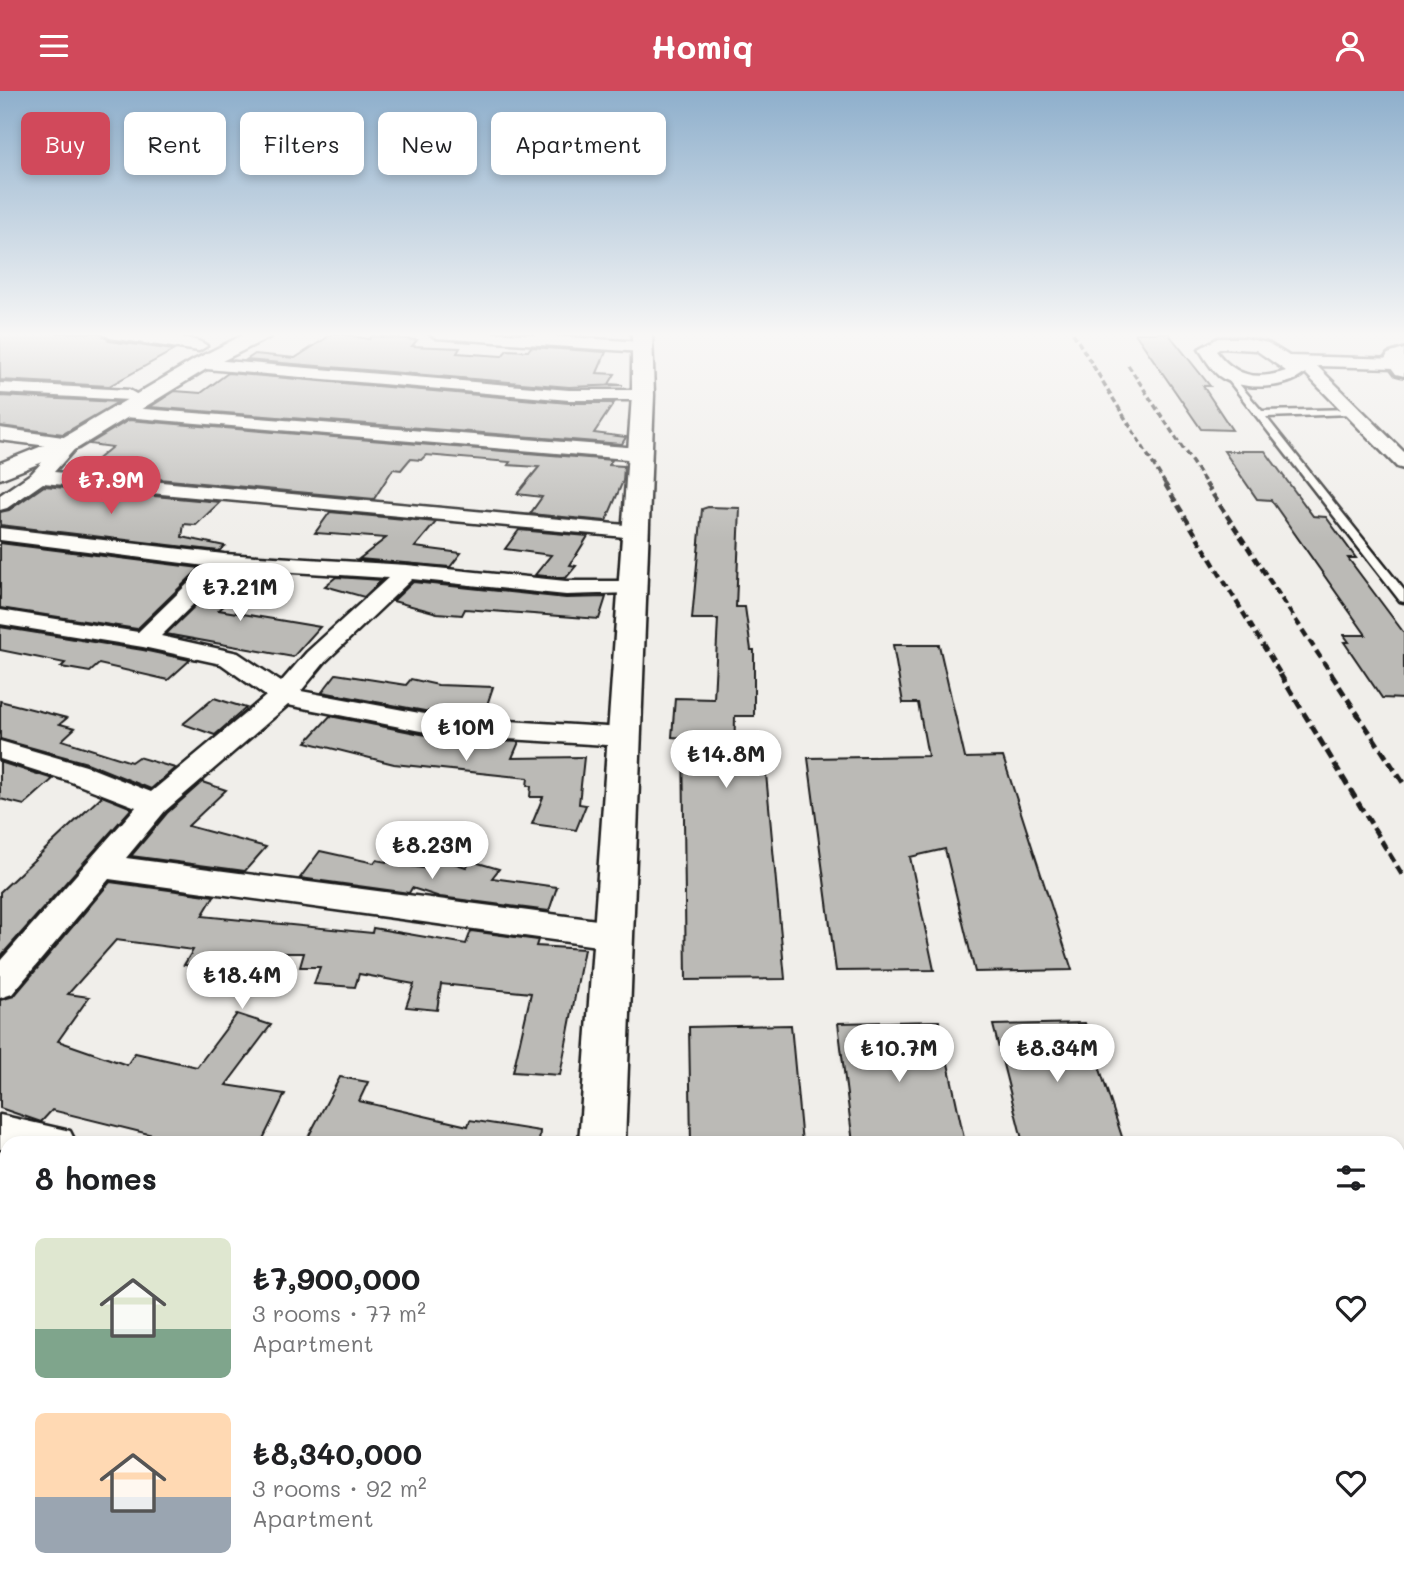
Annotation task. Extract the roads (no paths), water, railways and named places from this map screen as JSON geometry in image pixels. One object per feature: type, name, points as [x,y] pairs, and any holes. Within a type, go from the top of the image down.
[{"type":"street","points":[[114,403],[639,454]]},
{"type":"street","points":[[602,1136],[642,403]]},
{"type":"street","points":[[1342,403],[1404,463]]},
{"type":"street","points":[[0,504],[39,477],[71,443],[124,404]]},
{"type":"street","points":[[0,434],[71,443]]},
{"type":"street","points":[[0,472],[71,443]]},
{"type":"street","points":[[39,477],[636,532]]},
{"type":"street","points":[[0,534],[224,561],[407,572],[566,588],[631,586]]},
{"type":"street","points":[[143,640],[224,561]]},
{"type":"street","points":[[0,985],[99,866],[155,804],[283,696],[316,657],[407,572]]},
{"type":"street","points":[[0,617],[143,640],[229,658],[283,696],[441,726],[623,737]]},
{"type":"street","points":[[0,750],[76,773],[155,804]]},
{"type":"street","points":[[99,866],[612,935]]},
{"type":"street","points":[[0,1132],[21,1136]]},
{"type":"lane","points":[[1249,403],[1404,598]]},
{"type":"lane","points":[[1259,415],[1352,411]]},
{"type":"railway","points":[[1116,403],[1166,485]]},
{"type":"railway","points":[[1153,403],[1207,485]]},
{"type":"railway","points":[[1165,484],[1281,675]]},
{"type":"railway","points":[[1206,484],[1332,675]]},
{"type":"railway","points":[[1280,674],[1404,878]]},
{"type":"railway","points":[[1331,674],[1404,784]]}]
